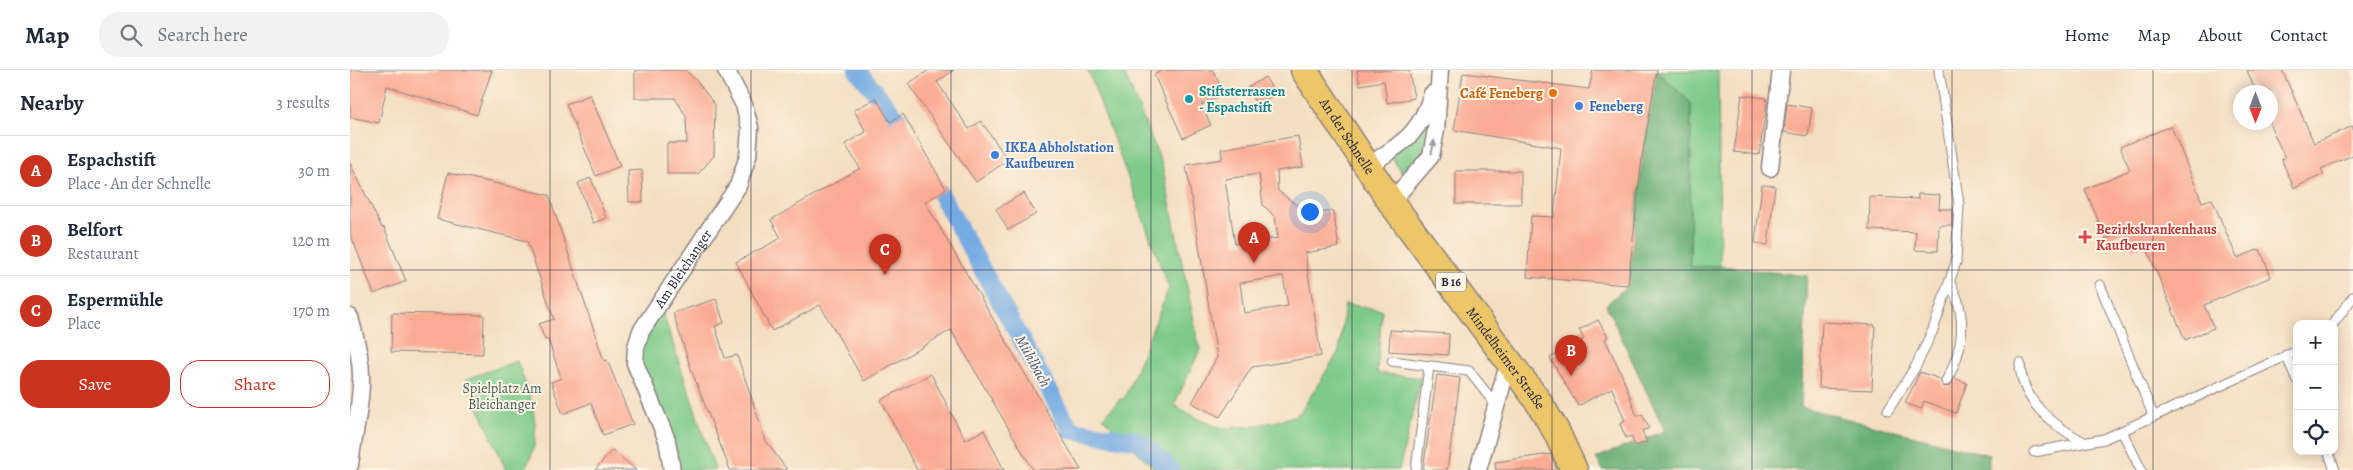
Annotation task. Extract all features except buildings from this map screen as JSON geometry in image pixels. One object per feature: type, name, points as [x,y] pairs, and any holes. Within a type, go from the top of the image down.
[{"type":"main road","name":"An der Schnelle","points":[[1304,70],[1391,202]]},
{"type":"main road","name":"Mindelheimer Straße","points":[[1391,202],[1511,363],[1556,431],[1574,470]]},
{"type":"street","name":"Am Bleichanger","points":[[672,470],[666,440],[635,364],[636,347],[641,331],[738,186],[748,156],[750,128],[748,120],[744,105],[726,70]]},
{"type":"street","points":[[1368,166],[1416,132],[1425,115],[1439,70]]},
{"type":"street","points":[[1391,202],[1431,156],[1436,130],[1439,70]]},
{"type":"street","points":[[1770,168],[1781,70]]},
{"type":"street","points":[[350,317],[362,380],[360,407],[350,465]]},
{"type":"street","points":[[1478,470],[1504,375],[1511,363]]},
{"type":"lane","points":[[1888,410],[1916,366],[1933,330],[1956,262],[1959,204],[1939,70]]},
{"type":"lane","points":[[1946,381],[1956,362],[1963,317],[1956,294],[1950,283]]},
{"type":"lane","points":[[2100,285],[2154,415]]},
{"type":"lane","points":[[2336,320],[2353,297]]},
{"type":"lane","points":[[2034,452],[2104,439],[2293,352]]},
{"type":"lane","points":[[2286,355],[2293,371]]},
{"type":"lane","points":[[1392,362],[1469,371],[1496,405]]},
{"type":"lane","points":[[2020,363],[2021,378],[2030,398],[2046,417],[2064,432],[2084,442]]},
{"type":"lane","points":[[1416,470],[1429,366]]},
{"type":"lane","points":[[2122,431],[2141,470]]},
{"type":"lane","points":[[2329,455],[2335,470]]},
{"type":"green space","points":[[1088,70],[1123,70],[1162,164],[1200,350],[1174,405],[1209,424],[1228,428],[1272,422],[1300,413],[1339,351],[1345,304],[1382,310],[1377,373],[1421,378],[1399,470],[1156,470],[1103,418],[1126,395],[1169,288]]},
{"type":"green space","points":[[1718,70],[1720,266],[1690,267],[1691,103],[1656,71]]},
{"type":"green space","points":[[1656,71],[1691,103],[1690,267],[1720,266],[1807,276],[1801,407],[1989,455],[1989,470],[1603,470],[1596,458],[1665,431],[1606,305],[1628,285],[1642,158]]},
{"type":"green space","points":[[1430,120],[1425,154],[1405,178],[1391,156]]},
{"type":"green space","points":[[661,308],[715,470],[678,470],[640,363],[640,347]]},
{"type":"green space","name":"Spielplatz Am Bleichanger","points":[[517,361],[527,388],[534,416],[534,444],[531,457],[524,470],[506,470],[466,379]]},
{"type":"waterway","name":"Mühlbach","points":[[857,70],[897,118]]},
{"type":"waterway","name":"Mühlbach","points":[[940,193],[1071,430],[1140,441],[1171,470]]},
{"type":"place","name":"Café Feneberg","points":[[1553,93]]},
{"type":"place","name":"Stiftsterrassen - Espachstift","points":[[1189,99]]},
{"type":"place","name":"Feneberg","points":[[1579,106]]},
{"type":"place","name":"IKEA Abholstation Kaufbeuren","points":[[995,155]]},
{"type":"place","name":"Bezirkskrankenhaus Kaufbeuren","points":[[2085,237]]},
{"type":"place","name":"Espachstift","points":[[1254,263]]},
{"type":"place","name":"Espermühle","points":[[885,275]]},
{"type":"place","name":"Belfort","points":[[1571,376]]}]
